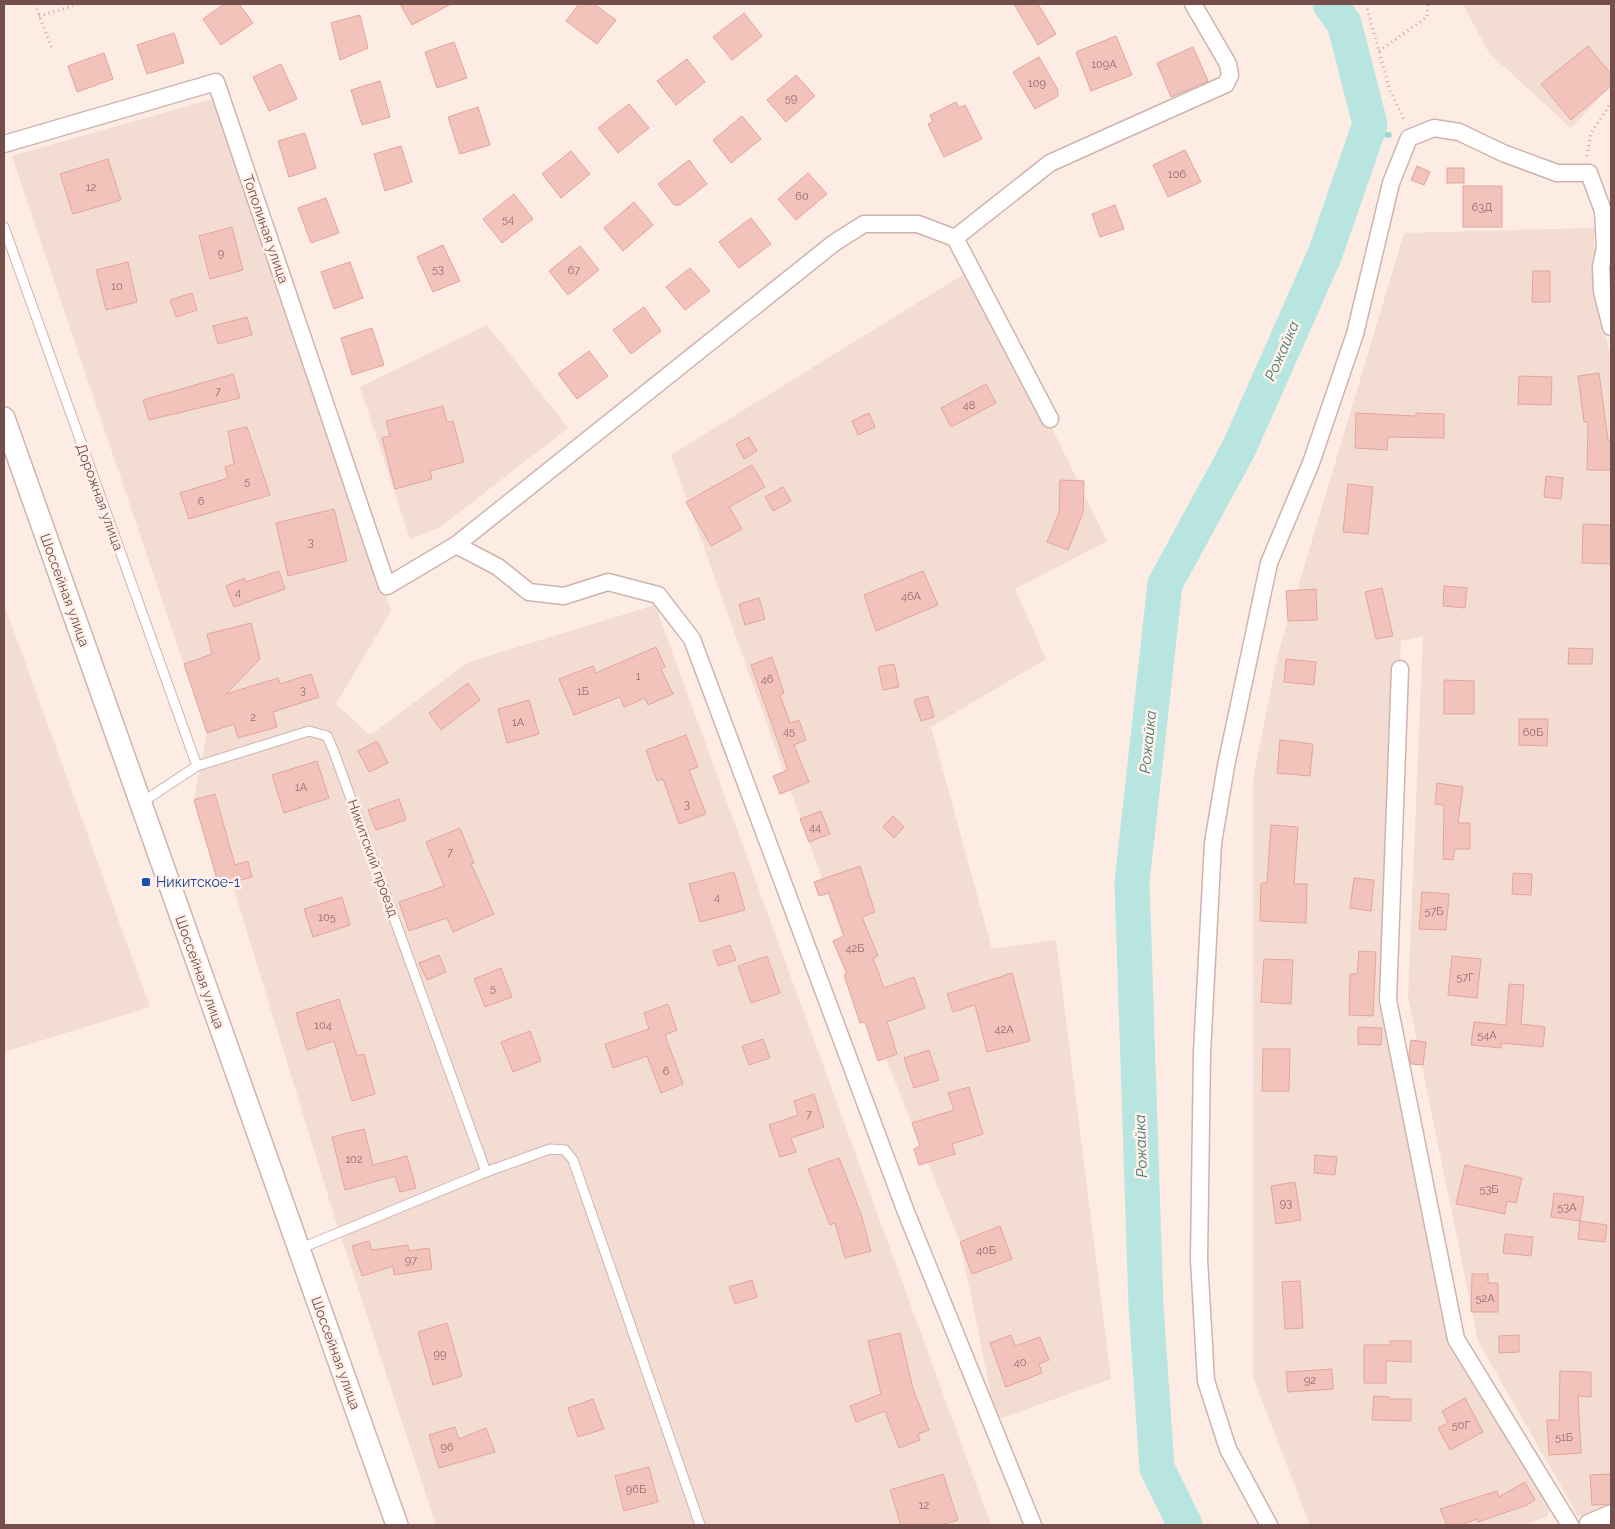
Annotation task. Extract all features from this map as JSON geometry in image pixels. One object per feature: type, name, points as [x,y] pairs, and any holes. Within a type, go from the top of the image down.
[{"type":"street","points":[[955,238],[1050,163],[1226,84],[1230,75],[1228,64],[1193,4]]},
{"type":"street","name":"Тополиная улица","points":[[4,144],[216,82],[387,586],[456,545]]},
{"type":"street","points":[[1268,1525],[1228,1449],[1206,1381],[1199,1259],[1202,1053],[1213,843],[1226,766],[1268,563],[1311,463],[1355,334],[1391,183],[1408,138],[1434,128],[1459,132],[1503,153],[1557,173],[1589,173],[1603,211],[1605,247],[1600,267],[1602,291],[1611,327]]},
{"type":"street","points":[[1033,1525],[906,1212],[692,639],[658,594],[608,582],[564,596],[529,592],[498,566],[456,545],[834,243],[864,224],[918,224],[955,238],[1050,419]]},
{"type":"street","name":"Шоссейная улица","points":[[4,418],[397,1525]]},
{"type":"street","points":[[1400,669],[1388,1000],[1456,1339],[1570,1525]]},
{"type":"street","points":[[1590,1525],[1611,1516]]},
{"type":"lane","name":"Дорожная улица","points":[[4,227],[197,766]]},
{"type":"lane","name":"Никитский проезд","points":[[140,804],[197,766],[310,731],[327,736],[486,1172]]},
{"type":"lane","points":[[299,1249],[486,1172],[550,1149],[564,1150],[573,1160],[700,1525]]},
{"type":"path","points":[[35,4],[52,49]]},
{"type":"path","points":[[39,16],[80,4]]},
{"type":"path","points":[[1366,4],[1390,92],[1409,130],[1408,138]]},
{"type":"path","points":[[1379,52],[1427,17],[1428,4]]},
{"type":"path","points":[[1589,173],[1587,154],[1591,133],[1611,103]]},
{"type":"shaded area","points":[[1463,4],[1611,4],[1611,86],[1571,128],[1489,53]]},
{"type":"shaded area","points":[[216,98],[391,611],[336,704],[370,735],[469,662],[655,605],[991,1525],[436,1525],[333,1212],[232,883],[219,886],[194,800],[207,733],[12,156]]},
{"type":"shaded area","points":[[1594,228],[1595,294],[1611,357],[1611,1512],[1578,1516],[1478,1341],[1408,997],[1423,636],[1401,641],[1385,964],[1456,1342],[1550,1506],[1548,1516],[1523,1525],[1310,1525],[1253,1377],[1253,780],[1278,654],[1404,233]]},
{"type":"shaded area","points":[[974,268],[1107,541],[1015,589],[1046,659],[931,727],[992,949],[1056,940],[1111,1379],[996,1420],[960,1242],[890,1069],[671,455]]},
{"type":"shaded area","points":[[487,325],[568,428],[439,528],[410,539],[360,387]]},
{"type":"shaded area","points":[[4,604],[150,1007],[4,1052]]},
{"type":"building","points":[[224,4],[239,4],[253,23],[221,45],[203,19]]},
{"type":"building","points":[[400,4],[451,4],[412,25]]},
{"type":"building","points":[[579,4],[594,4],[616,20],[597,44],[566,21]]},
{"type":"building","points":[[1014,4],[1038,4],[1056,34],[1038,45]]},
{"type":"building","points":[[744,13],[762,36],[732,60],[713,37]]},
{"type":"building","points":[[360,15],[368,48],[340,60],[331,23]]},
{"type":"building","points":[[174,33],[184,63],[147,74],[137,45]]},
{"type":"building","points":[[1116,36],[1132,75],[1091,91],[1076,52]]},
{"type":"building","points":[[454,42],[467,78],[437,88],[425,52]]},
{"type":"building","points":[[1588,46],[1611,74],[1611,86],[1571,120],[1541,84]]},
{"type":"building","points":[[1193,47],[1208,81],[1171,97],[1157,63]]},
{"type":"building","points":[[104,53],[113,79],[77,92],[68,66]]},
{"type":"building","points":[[1039,57],[1058,90],[1058,96],[1035,109],[1013,72]]},
{"type":"building","points":[[687,59],[705,82],[676,105],[657,81]]},
{"type":"building","points":[[281,64],[297,99],[269,111],[253,77]]},
{"type":"building","points":[[796,75],[815,96],[786,122],[767,100]]},
{"type":"building","points":[[380,81],[390,117],[362,125],[351,90]]},
{"type":"building","points":[[956,102],[959,108],[965,105],[982,139],[944,157],[928,124],[933,122],[930,115]]},
{"type":"building","points":[[629,104],[649,128],[618,153],[598,128]]},
{"type":"building","points":[[478,107],[490,145],[460,154],[448,117]]},
{"type":"building","points":[[742,116],[761,139],[731,163],[713,140]]},
{"type":"building","points":[[305,133],[316,168],[289,177],[278,141]]},
{"type":"building","points":[[401,146],[412,182],[385,191],[374,154]]},
{"type":"building","points":[[1185,150],[1201,182],[1168,197],[1153,165]]},
{"type":"building","points":[[571,151],[590,174],[561,198],[542,174]]},
{"type":"building","points":[[108,159],[121,200],[73,214],[60,174]]},
{"type":"building","points":[[689,160],[707,184],[680,205],[674,205],[658,184]]},
{"type":"building","points":[[1417,166],[1430,172],[1424,185],[1411,180]]},
{"type":"building","points":[[1447,168],[1464,168],[1464,183],[1447,183]]},
{"type":"building","points":[[808,173],[827,194],[796,220],[778,199]]},
{"type":"building","points":[[1463,186],[1502,186],[1502,227],[1463,227]]},
{"type":"building","points":[[514,194],[533,219],[502,243],[483,219]]},
{"type":"building","points":[[326,198],[339,233],[311,243],[298,208]]},
{"type":"building","points":[[634,202],[653,225],[623,251],[604,228]]},
{"type":"building","points":[[1115,205],[1124,229],[1100,237],[1092,214]]},
{"type":"building","points":[[751,218],[771,244],[739,268],[719,242]]},
{"type":"building","points":[[232,227],[243,270],[210,279],[199,236]]},
{"type":"building","points":[[443,245],[460,281],[433,292],[417,257]]},
{"type":"building","points":[[580,246],[599,270],[568,295],[549,271]]},
{"type":"building","points":[[128,262],[137,302],[106,310],[96,270]]},
{"type":"building","points":[[350,262],[363,298],[334,309],[321,272]]},
{"type":"building","points":[[690,268],[710,291],[685,310],[666,287]]},
{"type":"building","points":[[1533,271],[1550,271],[1550,302],[1532,302]]},
{"type":"building","points":[[192,293],[197,310],[176,317],[170,300]]},
{"type":"building","points":[[644,307],[661,331],[631,354],[613,330]]},
{"type":"building","points":[[247,317],[252,335],[218,344],[213,326]]},
{"type":"building","points":[[372,328],[384,365],[352,375],[341,338]]},
{"type":"building","points":[[589,351],[608,376],[577,399],[558,374]]},
{"type":"building","points":[[1599,373],[1608,440],[1611,441],[1611,470],[1587,470],[1588,422],[1584,422],[1578,376]]},
{"type":"building","points":[[233,374],[240,398],[149,420],[143,400]]},
{"type":"building","points":[[1519,376],[1552,377],[1551,405],[1518,404]]},
{"type":"building","points":[[986,384],[996,403],[951,427],[941,408]]},
{"type":"building","points":[[443,406],[447,422],[453,421],[464,462],[430,471],[432,479],[395,489],[382,438],[390,436],[386,421]]},
{"type":"building","points":[[869,413],[875,427],[858,435],[852,421]]},
{"type":"building","points":[[1356,413],[1416,416],[1416,413],[1444,414],[1444,438],[1388,437],[1387,450],[1355,448]]},
{"type":"building","points":[[247,427],[270,495],[189,519],[180,493],[228,478],[225,467],[234,464],[228,431]]},
{"type":"building","points":[[749,437],[757,451],[744,459],[736,444]]},
{"type":"building","points":[[752,465],[765,487],[729,507],[742,529],[711,546],[686,502]]},
{"type":"building","points":[[1546,476],[1563,478],[1561,499],[1544,497]]},
{"type":"building","points":[[1060,480],[1084,481],[1083,513],[1068,550],[1047,542],[1059,512]]},
{"type":"building","points":[[1348,484],[1373,487],[1368,534],[1343,532]]},
{"type":"building","points":[[783,487],[791,501],[773,511],[765,497]]},
{"type":"building","points":[[334,509],[347,561],[288,576],[276,523]]},
{"type":"building","points":[[1583,524],[1611,525],[1611,564],[1582,563]]},
{"type":"building","points":[[279,571],[285,589],[234,607],[226,586],[244,578],[245,582]]},
{"type":"building","points":[[923,571],[938,605],[876,631],[864,595]]},
{"type":"building","points":[[1444,586],[1467,588],[1465,608],[1443,606]]},
{"type":"building","points":[[1382,588],[1393,636],[1376,639],[1365,592]]},
{"type":"building","points":[[1316,589],[1317,620],[1288,621],[1286,591]]},
{"type":"building","points":[[759,598],[765,619],[745,625],[739,604]]},
{"type":"building","points":[[251,623],[260,659],[226,694],[278,678],[280,684],[311,674],[319,697],[273,712],[277,727],[238,738],[234,724],[207,733],[184,664],[212,654],[207,634]]},
{"type":"building","points":[[656,647],[665,667],[661,669],[673,694],[648,705],[645,698],[624,707],[620,697],[574,715],[559,679],[593,666],[596,673]]},
{"type":"building","points":[[1569,648],[1593,649],[1592,664],[1568,664]]},
{"type":"building","points":[[772,657],[784,693],[780,695],[790,723],[799,720],[806,740],[794,745],[809,782],[780,794],[773,776],[788,770],[751,665]]},
{"type":"building","points":[[1286,659],[1316,662],[1314,685],[1284,682]]},
{"type":"building","points":[[894,664],[899,687],[883,690],[878,667]]},
{"type":"building","points":[[1444,680],[1474,681],[1474,714],[1444,714]]},
{"type":"building","points":[[468,683],[480,700],[441,730],[429,713]]},
{"type":"building","points":[[928,696],[934,717],[921,721],[914,700]]},
{"type":"building","points":[[529,700],[539,734],[507,743],[498,709]]},
{"type":"building","points":[[1519,719],[1548,719],[1547,746],[1519,745]]},
{"type":"building","points":[[686,735],[698,767],[689,770],[706,814],[679,824],[663,779],[657,781],[646,750]]},
{"type":"building","points":[[1280,740],[1313,744],[1310,776],[1277,773]]},
{"type":"building","points":[[377,741],[388,763],[369,772],[358,751]]},
{"type":"building","points":[[317,761],[329,798],[284,813],[272,775]]},
{"type":"building","points":[[1437,783],[1463,787],[1458,823],[1470,823],[1470,849],[1455,849],[1453,860],[1443,859],[1444,805],[1435,804]]},
{"type":"building","points":[[215,794],[235,865],[248,861],[252,877],[219,886],[194,800]]},
{"type":"building","points":[[399,799],[406,820],[376,830],[368,810]]},
{"type":"building","points":[[821,811],[830,834],[809,842],[800,819]]},
{"type":"building","points":[[893,816],[904,827],[894,838],[883,827]]},
{"type":"building","points":[[1271,825],[1298,827],[1294,884],[1307,884],[1306,923],[1260,921],[1261,883],[1267,883]]},
{"type":"building","points":[[460,828],[474,863],[471,864],[494,914],[453,932],[447,918],[409,931],[399,902],[444,886],[426,842]]},
{"type":"building","points":[[860,866],[875,912],[862,917],[878,956],[873,958],[884,988],[914,977],[925,1008],[887,1022],[897,1054],[878,1061],[865,1022],[860,1023],[844,975],[847,974],[833,941],[844,936],[829,893],[819,896],[814,882]]},
{"type":"building","points":[[734,872],[745,910],[700,922],[689,884]]},
{"type":"building","points":[[1513,873],[1532,874],[1531,895],[1512,894]]},
{"type":"building","points":[[1354,878],[1374,880],[1371,911],[1350,908]]},
{"type":"building","points":[[1422,892],[1449,894],[1446,930],[1419,929]]},
{"type":"building","points":[[342,897],[350,925],[313,937],[304,909]]},
{"type":"building","points":[[730,945],[736,960],[718,966],[713,951]]},
{"type":"building","points":[[1359,951],[1376,952],[1373,1016],[1349,1015],[1350,974],[1357,974]]},
{"type":"building","points":[[439,955],[446,972],[427,980],[419,963]]},
{"type":"building","points":[[767,956],[780,993],[751,1003],[738,966]]},
{"type":"building","points":[[1452,956],[1481,959],[1477,998],[1448,995]]},
{"type":"building","points":[[1264,959],[1293,960],[1291,1004],[1261,1002]]},
{"type":"building","points":[[501,968],[512,997],[485,1007],[474,979]]},
{"type":"building","points":[[1012,973],[1030,1041],[987,1052],[975,1005],[953,1012],[947,994]]},
{"type":"building","points":[[1509,984],[1524,985],[1521,1024],[1545,1027],[1543,1047],[1501,1043],[1501,1048],[1471,1045],[1474,1022],[1506,1025]]},
{"type":"building","points":[[339,999],[357,1056],[364,1054],[375,1094],[352,1101],[334,1041],[307,1050],[296,1013]]},
{"type":"building","points":[[668,1004],[677,1030],[665,1035],[683,1084],[661,1093],[647,1056],[613,1068],[605,1044],[649,1029],[644,1013]]},
{"type":"building","points":[[1358,1027],[1382,1028],[1381,1045],[1358,1044]]},
{"type":"building","points":[[530,1031],[541,1061],[513,1072],[501,1042]]},
{"type":"building","points":[[763,1039],[770,1058],[749,1065],[742,1046]]},
{"type":"building","points":[[1411,1040],[1426,1042],[1423,1065],[1411,1064],[1409,1055]]},
{"type":"building","points":[[1263,1049],[1290,1049],[1289,1091],[1262,1091]]},
{"type":"building","points":[[929,1050],[939,1080],[914,1088],[904,1058]]},
{"type":"building","points":[[969,1087],[983,1134],[952,1144],[955,1154],[919,1165],[914,1149],[920,1146],[912,1123],[954,1110],[948,1093]]},
{"type":"building","points":[[814,1094],[824,1127],[791,1138],[796,1152],[780,1157],[769,1125],[798,1115],[794,1101]]},
{"type":"building","points":[[364,1129],[373,1165],[407,1156],[416,1188],[400,1192],[395,1176],[345,1190],[332,1137]]},
{"type":"building","points":[[1315,1155],[1337,1157],[1335,1175],[1314,1173]]},
{"type":"building","points":[[839,1158],[861,1214],[871,1251],[845,1258],[835,1223],[830,1225],[808,1169]]},
{"type":"building","points":[[1465,1165],[1522,1178],[1516,1203],[1507,1201],[1505,1214],[1456,1204]]},
{"type":"building","points":[[1295,1182],[1301,1220],[1276,1224],[1271,1186]]},
{"type":"building","points":[[1554,1193],[1584,1197],[1580,1221],[1551,1217]]},
{"type":"building","points":[[1580,1221],[1607,1225],[1605,1242],[1578,1239]]},
{"type":"building","points":[[1000,1226],[1012,1259],[972,1274],[960,1242]]},
{"type":"building","points":[[1505,1234],[1533,1237],[1531,1256],[1503,1253]]},
{"type":"building","points":[[369,1241],[372,1250],[408,1245],[409,1251],[429,1248],[432,1269],[394,1275],[393,1266],[362,1276],[352,1246]]},
{"type":"building","points":[[1472,1274],[1488,1274],[1488,1283],[1498,1283],[1498,1312],[1471,1312]]},
{"type":"building","points":[[752,1280],[757,1297],[735,1304],[729,1287]]},
{"type":"building","points":[[1300,1281],[1303,1328],[1285,1329],[1282,1282]]},
{"type":"building","points":[[447,1323],[462,1376],[433,1385],[418,1332]]},
{"type":"building","points":[[900,1333],[913,1389],[929,1430],[918,1434],[920,1440],[899,1448],[885,1411],[856,1422],[850,1406],[881,1394],[868,1341]]},
{"type":"building","points":[[1011,1335],[1015,1346],[1040,1337],[1049,1360],[1039,1364],[1042,1373],[1006,1387],[990,1343]]},
{"type":"building","points":[[1519,1335],[1519,1352],[1499,1353],[1499,1336]]},
{"type":"building","points":[[1390,1341],[1411,1341],[1411,1362],[1386,1361],[1386,1383],[1364,1383],[1364,1345],[1390,1345]]},
{"type":"building","points":[[1332,1369],[1333,1389],[1288,1392],[1286,1372]]},
{"type":"building","points":[[1560,1371],[1591,1372],[1591,1397],[1578,1396],[1581,1453],[1549,1455],[1547,1420],[1559,1420]]},
{"type":"building","points":[[1374,1396],[1389,1397],[1389,1399],[1411,1399],[1411,1421],[1372,1420]]},
{"type":"building","points":[[1465,1398],[1483,1432],[1450,1450],[1438,1428],[1448,1423],[1442,1411]]},
{"type":"building","points":[[593,1399],[604,1429],[578,1437],[568,1408]]},
{"type":"building","points":[[455,1427],[459,1439],[486,1428],[495,1452],[439,1468],[429,1435]]},
{"type":"building","points":[[649,1467],[658,1502],[624,1511],[615,1476]]},
{"type":"building","points":[[943,1474],[958,1520],[941,1525],[901,1525],[890,1490]]},
{"type":"building","points":[[1611,1474],[1611,1504],[1592,1505],[1590,1475]]},
{"type":"building","points":[[1525,1482],[1535,1500],[1527,1505],[1478,1522],[1477,1519],[1460,1525],[1447,1525],[1440,1509],[1497,1491],[1499,1497]]},
{"type":"waterway","name":"Рожайка","points":[[1185,1525],[1157,1468],[1146,1306],[1132,882],[1165,584],[1239,448],[1325,254],[1370,124],[1344,23],[1330,4]]},
{"type":"waterway","points":[[1370,124],[1377,133],[1389,135]]},
{"type":"place","name":"Никитское-1","points":[[146,882]]}]
